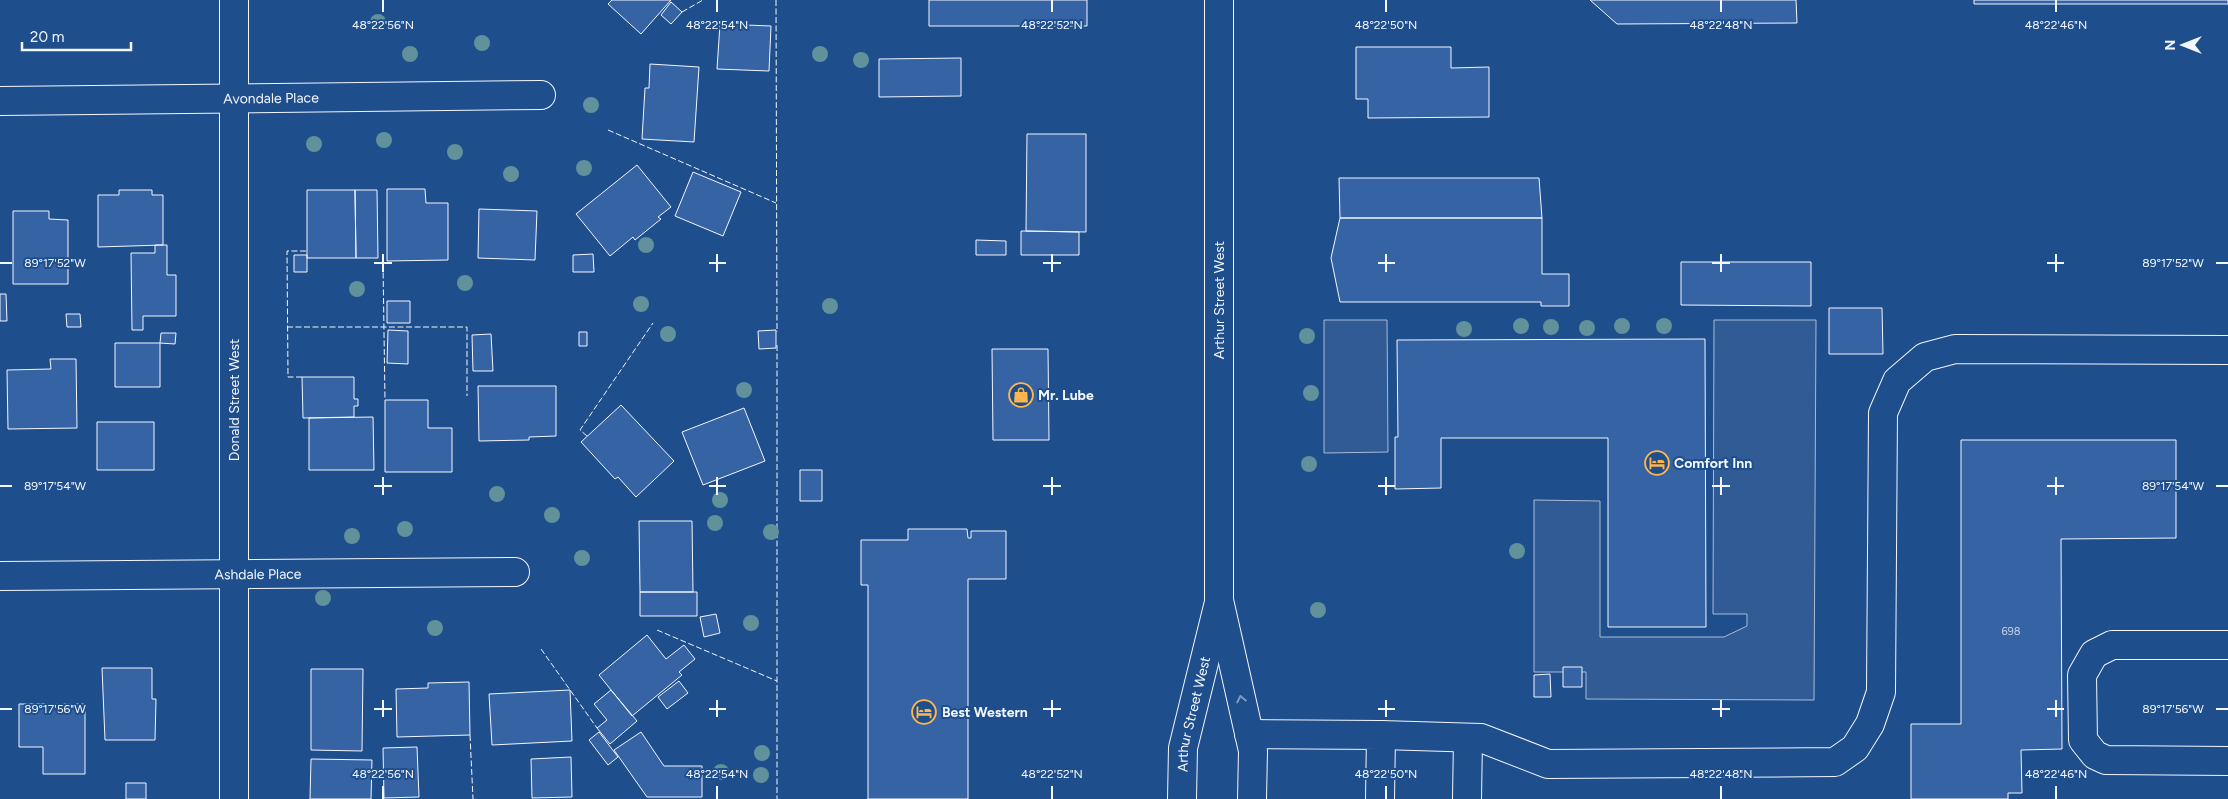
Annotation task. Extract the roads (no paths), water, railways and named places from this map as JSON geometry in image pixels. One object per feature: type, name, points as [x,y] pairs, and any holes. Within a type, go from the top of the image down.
[{"type":"street","name":"Donald Street West","points":[[234,0],[234,799]]},
{"type":"street","name":"Arthur Street West","points":[[1219,0],[1219,600],[1252,751],[1252,799]]},
{"type":"street","name":"Avondale Place","points":[[0,101],[541,96]]},
{"type":"street","points":[[1249,734],[1481,738],[1548,764],[1835,762],[1855,748],[1870,724],[1880,692],[1883,413],[1897,382],[1925,357],[1955,349],[2228,350]]},
{"type":"street","name":"Ashdale Place","points":[[0,576],[515,572]]},
{"type":"street","name":"Arthur Street West","points":[[1182,799],[1183,748],[1219,600]]},
{"type":"street","points":[[2228,645],[2112,645],[2094,654],[2082,675],[2083,740],[2095,755],[2106,760],[2228,761]]},
{"type":"street","points":[[1380,799],[1381,735]]},
{"type":"street","points":[[1467,799],[1468,738]]},
{"type":"place","name":"Mr. Lube","points":[[1021,395]]},
{"type":"place","name":"Comfort Inn","points":[[1657,463]]},
{"type":"place","name":"Best Western","points":[[924,712]]}]
